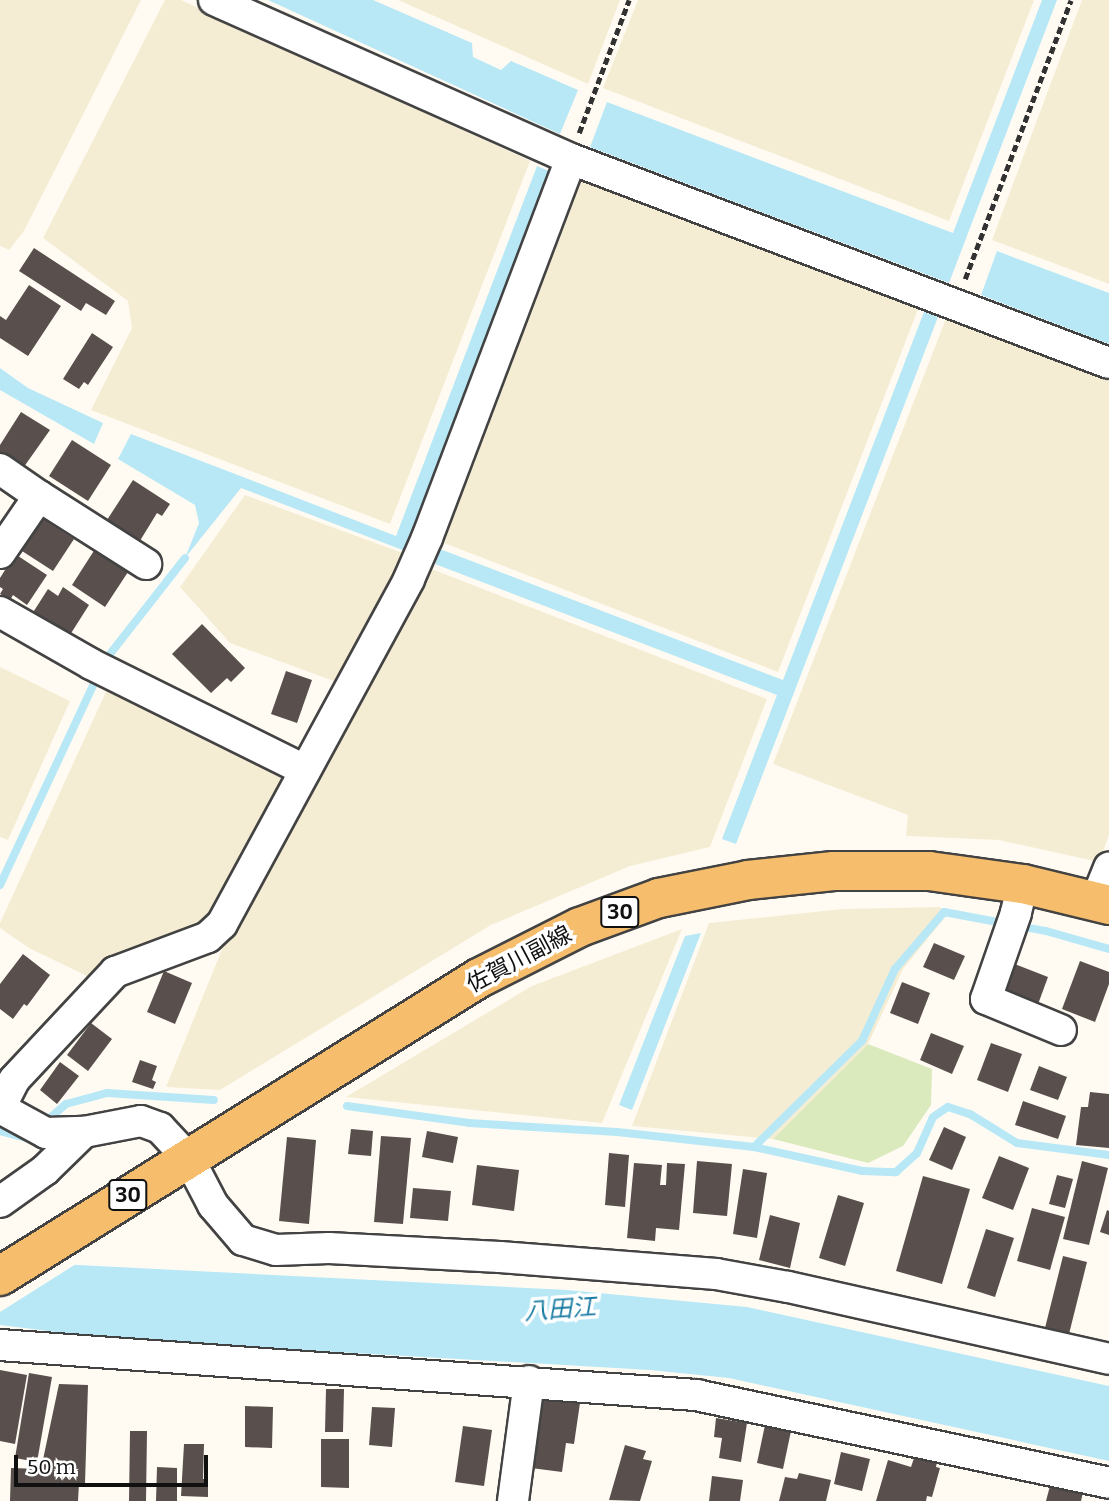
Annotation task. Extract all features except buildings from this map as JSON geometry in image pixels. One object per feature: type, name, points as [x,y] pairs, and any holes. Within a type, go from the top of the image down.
[{"type":"main road","name":"佐賀川副線","points":[[0,1276],[68,1231],[189,1159],[479,978],[580,927],[659,898],[748,880],[835,871],[929,871],[1016,911],[1105,891]]},
{"type":"street","points":[[214,0],[571,159],[957,303],[1109,363]]},
{"type":"street","points":[[571,159],[409,579],[222,924],[208,937],[115,972],[14,1080],[0,1108],[46,1133],[84,1132],[141,1121],[160,1128],[189,1159],[213,1205],[243,1240],[276,1250],[329,1248],[500,1257],[716,1274],[1109,1359]]},
{"type":"street","points":[[0,469],[146,564]]},
{"type":"street","points":[[0,553],[39,496]]},
{"type":"street","points":[[0,612],[102,669],[305,770]]},
{"type":"street","points":[[1016,911],[986,999],[1061,1030]]},
{"type":"street","points":[[0,1202],[45,1170],[84,1132]]},
{"type":"street","points":[[0,1345],[696,1395],[1109,1483]]},
{"type":"street","points":[[513,1500],[529,1381]]},
{"type":"street","points":[[1106,1501],[1109,1493]]},
{"type":"path","points":[[571,159],[629,0]]},
{"type":"path","points":[[957,303],[1071,0]]},
{"type":"shaded area","points":[[0,0],[141,0],[24,231],[9,250],[0,246]]},
{"type":"shaded area","points":[[165,0],[181,0],[530,161],[390,524],[91,410],[132,328],[128,301],[43,238]]},
{"type":"shaded area","points":[[398,0],[620,0],[588,84]]},
{"type":"shaded area","points":[[638,0],[1034,0],[949,221],[603,88]]},
{"type":"shaded area","points":[[1082,0],[1109,0],[1109,284],[992,240]]},
{"type":"shaded area","points":[[581,174],[920,304],[778,672],[439,541]]},
{"type":"shaded area","points":[[947,316],[1109,378],[1109,835],[1099,862],[999,840],[906,836],[908,815],[773,764]]},
{"type":"shaded area","points":[[245,495],[408,555],[339,683],[230,643],[180,587]]},
{"type":"shaded area","points":[[429,568],[767,699],[710,847],[630,866],[491,925],[220,1090],[166,1087],[225,942]]},
{"type":"shaded area","points":[[0,667],[70,701],[8,840],[0,837]]},
{"type":"shaded area","points":[[110,683],[294,770],[209,924],[91,978],[29,948],[0,928],[0,923]]},
{"type":"shaded area","points":[[940,907],[946,916],[903,969],[868,1044],[773,1139],[632,1126],[709,923],[843,909]]},
{"type":"shaded area","points":[[682,929],[602,1123],[346,1097],[532,986]]},
{"type":"green space","points":[[868,1044],[932,1069],[931,1105],[903,1146],[868,1163],[773,1139]]},
{"type":"water","points":[[268,0],[373,0],[472,43],[473,57],[501,70],[511,61],[578,90],[560,134]]},
{"type":"water","points":[[1042,0],[1057,0],[949,283],[590,147],[607,102],[953,233]]},
{"type":"water","points":[[537,166],[549,171],[405,551],[241,488],[185,558],[199,523],[195,505],[118,459],[131,434],[396,536]]},
{"type":"water","points":[[997,251],[1109,293],[1109,344],[981,295]]},
{"type":"water","points":[[924,312],[938,317],[736,844],[722,839],[777,695],[435,564],[440,549],[783,680]]},
{"type":"water","points":[[0,368],[28,388],[103,423],[94,444],[0,390]]},
{"type":"water","points":[[701,933],[632,1110],[619,1105],[685,936]]},
{"type":"water","name":"八田江","points":[[0,1261],[567,1290],[747,1307],[1109,1386],[1109,1461],[729,1378],[650,1370],[113,1339],[0,1325]]},
{"type":"pier","points":[[0,1258],[76,1264],[0,1312]]},
{"type":"waterway","points":[[103,663],[185,558]]},
{"type":"waterway","points":[[0,885],[98,675]]},
{"type":"waterway","points":[[754,1147],[862,1041],[895,969],[944,912],[1046,931],[1109,949]]},
{"type":"waterway","points":[[51,1117],[66,1104],[107,1093],[214,1100]]},
{"type":"waterway","points":[[347,1106],[469,1123],[617,1132],[754,1147],[862,1171],[896,1172],[917,1153],[933,1117],[948,1107],[970,1114],[1017,1143],[1109,1155]]},
{"type":"waterway","points":[[0,1131],[26,1138]]}]
